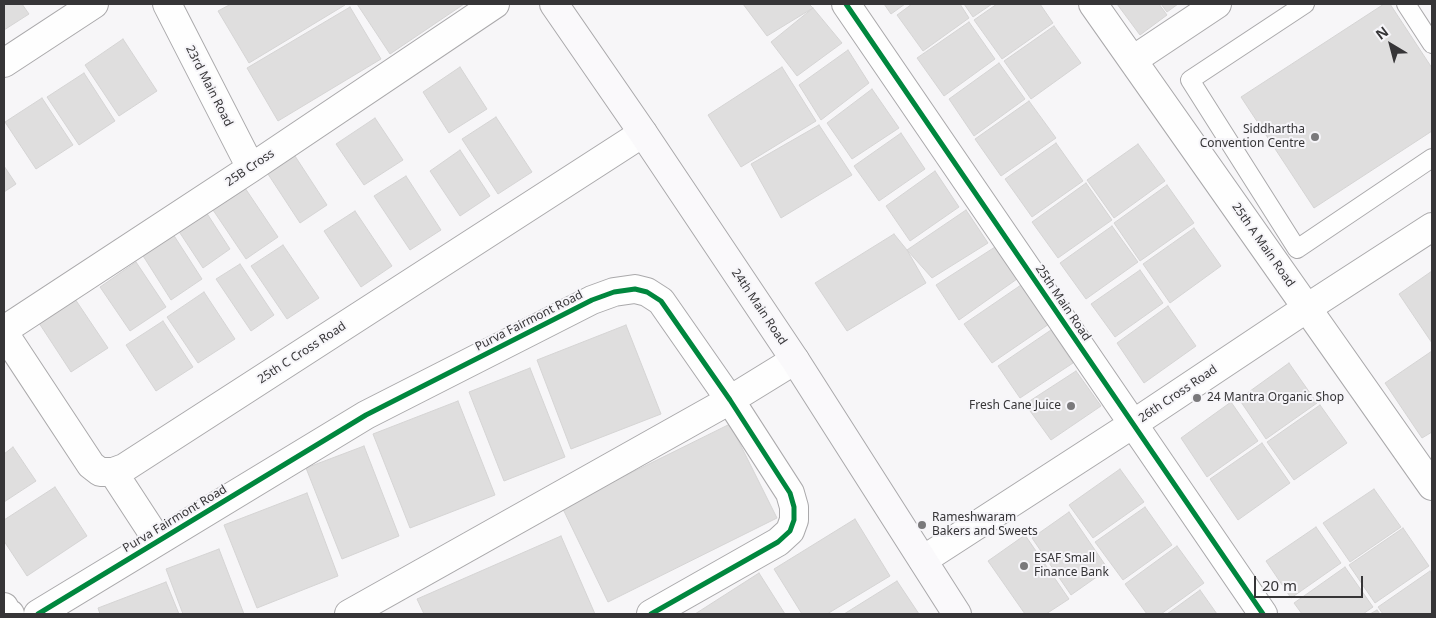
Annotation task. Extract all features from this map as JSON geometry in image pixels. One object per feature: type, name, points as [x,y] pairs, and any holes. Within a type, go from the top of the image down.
[{"type":"street","points":[[4,63],[94,4]]},
{"type":"street","name":"23rd Main Road","points":[[167,4],[251,168]]},
{"type":"street","name":"25B Cross","points":[[4,332],[495,4]]},
{"type":"street","name":"24th Main Road","points":[[554,4],[643,132],[795,360],[957,614]]},
{"type":"street","name":"25th Main Road","points":[[846,4],[1263,614]]},
{"type":"street","name":"25th A Main Road","points":[[1093,4],[1307,308],[1428,472]]},
{"type":"street","points":[[1133,60],[1217,4]]},
{"type":"street","name":"25th C Cross Road","points":[[113,472],[124,468],[643,132]]},
{"type":"street","name":"26th Cross Road","points":[[923,560],[1432,227]]},
{"type":"street","name":"Purva Fairmont Road","points":[[38,614],[366,415],[592,300],[614,292],[635,289],[647,292],[662,301],[730,400],[790,493],[794,507],[794,520],[790,531],[778,542],[651,614]]},
{"type":"street","points":[[4,332],[91,465],[100,472],[113,472],[158,542]]},
{"type":"street","points":[[349,614],[730,400],[795,360]]},
{"type":"street","points":[[4,607],[7,613],[10,614]]},
{"type":"lane","points":[[1305,4],[1190,80],[1297,249],[1432,158]]},
{"type":"lane","points":[[1406,4],[1432,44]]},
{"type":"building","points":[[4,4],[22,4],[29,14],[4,30]]},
{"type":"building","points":[[231,4],[345,5],[249,63],[218,11]]},
{"type":"building","points":[[357,4],[464,4],[390,54]]},
{"type":"building","points":[[743,4],[809,4],[813,8],[767,36]]},
{"type":"building","points":[[884,4],[905,4],[891,14]]},
{"type":"building","points":[[912,4],[960,4],[969,18],[923,51],[897,15]]},
{"type":"building","points":[[964,4],[992,4],[973,17]]},
{"type":"building","points":[[997,4],[1040,4],[1053,23],[1002,59],[974,20]]},
{"type":"building","points":[[1117,4],[1159,4],[1167,15],[1140,35]]},
{"type":"building","points":[[1161,4],[1178,4],[1167,12]]},
{"type":"building","points":[[1384,4],[1390,4],[1432,68],[1432,131],[1314,208],[1241,97]]},
{"type":"building","points":[[350,7],[381,59],[278,121],[247,68]]},
{"type":"building","points":[[813,8],[842,43],[797,76],[771,42]]},
{"type":"building","points":[[969,22],[995,59],[944,96],[917,58]]},
{"type":"building","points":[[1054,26],[1081,63],[1031,99],[1004,61]]},
{"type":"building","points":[[123,39],[157,91],[119,116],[85,65]]},
{"type":"building","points":[[848,50],[869,83],[821,120],[799,85]]},
{"type":"building","points":[[999,63],[1025,99],[974,136],[949,99]]},
{"type":"building","points":[[460,67],[487,109],[449,133],[423,92]]},
{"type":"building","points":[[782,67],[816,121],[741,167],[708,115]]},
{"type":"building","points":[[84,73],[115,121],[79,145],[47,97]]},
{"type":"building","points":[[872,89],[899,128],[852,159],[827,123]]},
{"type":"building","points":[[42,98],[73,145],[36,169],[5,122]]},
{"type":"building","points":[[1029,101],[1056,138],[1001,176],[975,139]]},
{"type":"building","points":[[496,117],[532,172],[498,194],[462,139]]},
{"type":"building","points":[[375,118],[403,160],[364,185],[336,144]]},
{"type":"building","points":[[819,125],[852,175],[781,218],[751,164]]},
{"type":"building","points":[[901,133],[925,169],[879,201],[854,166]]},
{"type":"building","points":[[1056,143],[1083,181],[1032,217],[1005,179]]},
{"type":"building","points":[[1138,144],[1165,181],[1114,218],[1087,180]]},
{"type":"building","points":[[460,150],[490,196],[460,216],[430,171]]},
{"type":"building","points":[[293,153],[327,205],[300,223],[266,171]]},
{"type":"building","points":[[4,166],[16,184],[4,192]]},
{"type":"building","points":[[935,171],[959,207],[910,241],[886,206]]},
{"type":"building","points":[[406,176],[441,230],[410,250],[374,196]]},
{"type":"building","points":[[1086,183],[1112,220],[1058,258],[1032,222]]},
{"type":"building","points":[[243,185],[278,237],[246,259],[211,207]]},
{"type":"building","points":[[1167,185],[1194,223],[1140,261],[1114,223]]},
{"type":"building","points":[[966,210],[988,243],[932,278],[907,250]]},
{"type":"building","points":[[355,211],[392,266],[361,287],[324,231]]},
{"type":"building","points":[[206,212],[230,249],[203,268],[178,230]]},
{"type":"building","points":[[1112,226],[1138,262],[1086,299],[1060,263]]},
{"type":"building","points":[[1194,228],[1221,266],[1170,303],[1143,264]]},
{"type":"building","points":[[171,231],[202,279],[171,300],[140,251]]},
{"type":"building","points":[[894,234],[907,250],[926,283],[847,331],[815,283]]},
{"type":"building","points":[[283,245],[319,298],[287,319],[251,266]]},
{"type":"building","points":[[995,247],[1017,279],[959,320],[936,285]]},
{"type":"building","points":[[136,262],[166,307],[130,331],[100,287]]},
{"type":"building","points":[[240,264],[274,315],[251,331],[216,279]]},
{"type":"building","points":[[1140,270],[1163,303],[1115,337],[1091,304]]},
{"type":"building","points":[[1432,271],[1432,343],[1399,294]]},
{"type":"building","points":[[1021,285],[1049,324],[992,363],[964,324]]},
{"type":"building","points":[[204,292],[235,339],[198,363],[167,317]]},
{"type":"building","points":[[73,296],[108,348],[71,372],[37,320]]},
{"type":"building","points":[[1168,306],[1196,346],[1144,383],[1117,343]]},
{"type":"building","points":[[163,321],[193,367],[156,391],[126,345]]},
{"type":"building","points":[[626,325],[661,414],[571,449],[537,360]]},
{"type":"building","points":[[1051,330],[1073,363],[1020,398],[998,366]]},
{"type":"building","points":[[1432,351],[1432,432],[1422,438],[1385,383]]},
{"type":"building","points":[[1289,363],[1317,403],[1266,439],[1239,399]]},
{"type":"building","points":[[530,368],[565,457],[504,481],[469,392]]},
{"type":"building","points":[[1076,371],[1101,406],[1051,440],[1025,404]]},
{"type":"building","points":[[458,401],[495,495],[410,528],[373,434]]},
{"type":"building","points":[[1231,402],[1258,441],[1207,477],[1181,438]]},
{"type":"building","points":[[1320,405],[1347,443],[1294,480],[1267,442]]},
{"type":"building","points":[[730,424],[777,518],[608,602],[562,507]]},
{"type":"building","points":[[1262,443],[1290,483],[1238,520],[1210,479]]},
{"type":"building","points":[[364,446],[399,536],[342,559],[306,468]]},
{"type":"building","points":[[13,447],[36,481],[4,502],[4,454]]},
{"type":"building","points":[[1120,469],[1144,502],[1093,538],[1069,505]]},
{"type":"building","points":[[55,487],[87,536],[27,576],[4,541],[4,520]]},
{"type":"building","points":[[1374,489],[1401,527],[1350,562],[1323,523]]},
{"type":"building","points":[[307,493],[338,576],[257,608],[224,525]]},
{"type":"building","points":[[1145,507],[1172,545],[1123,580],[1095,542]]},
{"type":"building","points":[[1069,512],[1108,569],[1071,595],[1032,538]]},
{"type":"building","points":[[855,519],[890,576],[827,614],[802,614],[774,569]]},
{"type":"building","points":[[1316,527],[1341,563],[1291,598],[1266,561]]},
{"type":"building","points":[[1403,528],[1429,566],[1375,603],[1349,565]]},
{"type":"building","points":[[1025,535],[1069,599],[1046,614],[1025,614],[988,561]]},
{"type":"building","points":[[561,536],[595,614],[424,614],[417,599]]},
{"type":"building","points":[[1177,546],[1204,583],[1161,614],[1147,614],[1125,584]]},
{"type":"building","points":[[219,549],[244,614],[183,614],[166,569]]},
{"type":"building","points":[[1345,567],[1373,607],[1363,614],[1302,614],[1294,603]]},
{"type":"building","points":[[1430,571],[1432,575],[1432,614],[1383,614],[1378,607]]},
{"type":"building","points":[[759,573],[785,614],[695,614]]},
{"type":"building","points":[[897,581],[919,614],[844,614]]},
{"type":"building","points":[[166,582],[179,614],[100,614],[98,608]]},
{"type":"building","points":[[1200,590],[1217,614],[1167,614]]},
{"type":"building","points":[[1377,610],[1380,614],[1370,614]]},
{"type":"cycle path","points":[[846,4],[1263,614]]},
{"type":"cycle path","points":[[38,614],[366,415],[592,300],[614,292],[635,289],[647,292],[661,301],[730,400],[790,493],[794,507],[794,520],[790,531],[778,542],[651,614]]},
{"type":"place","name":"Siddhartha Convention Centre","points":[[1315,137]]},
{"type":"place","name":"24 Mantra Organic Shop","points":[[1197,398]]},
{"type":"place","name":"Fresh Cane Juice","points":[[1071,406]]},
{"type":"place","name":"Rameshwaram Bakers and Sweets","points":[[922,525]]},
{"type":"place","name":"ESAF Small Finance Bank","points":[[1024,566]]}]
